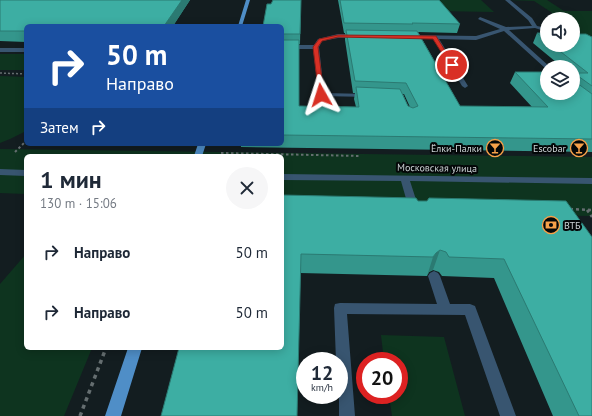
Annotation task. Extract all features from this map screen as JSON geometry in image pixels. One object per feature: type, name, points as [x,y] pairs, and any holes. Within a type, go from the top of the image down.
[{"type":"main road","points":[[241,24],[248,0]]},
{"type":"main road","points":[[113,416],[134,350]]},
{"type":"street","points":[[507,0],[530,19],[535,27]]},
{"type":"street","points":[[480,18],[505,29],[540,61]]},
{"type":"street","points":[[400,37],[476,38],[505,29],[535,27],[540,28]]},
{"type":"street","points":[[361,36],[338,36],[320,40],[316,47],[321,95],[373,96]]},
{"type":"street","points":[[435,37],[464,86]]},
{"type":"street","points":[[284,47],[316,47]]},
{"type":"street","points":[[0,50],[24,50]]},
{"type":"street","points":[[0,172],[24,173]]},
{"type":"street","name":"Московская улица","points":[[284,177],[592,181]]},
{"type":"street","points":[[405,179],[417,217]]},
{"type":"street","points":[[434,276],[445,309]]},
{"type":"street","points":[[347,416],[340,308],[470,310],[508,416]]},
{"type":"path","points":[[0,73],[24,74]]},
{"type":"path","points":[[587,210],[592,217]]},
{"type":"path","points":[[80,416],[105,350]]},
{"type":"green space","points":[[428,0],[481,0],[494,12],[436,11]]},
{"type":"green space","points":[[508,0],[547,0],[564,11],[592,11],[592,36],[580,33],[580,12],[551,12],[534,1]]},
{"type":"green space","points":[[0,54],[24,54],[24,70],[0,70]]},
{"type":"green space","points":[[0,76],[24,77],[24,132],[0,143]]},
{"type":"green space","points":[[0,149],[592,157],[592,216],[284,211],[284,154],[24,154],[24,194],[0,193]]},
{"type":"green space","points":[[24,256],[24,350],[91,350],[64,416],[0,416],[0,284]]},
{"type":"green space","points":[[381,335],[444,337],[465,416],[392,416],[390,404],[408,404],[408,352],[383,352]]},
{"type":"building","points":[[0,0],[182,0],[165,24],[24,24],[24,31],[0,31]]},
{"type":"building","points":[[273,0],[301,0],[300,34],[284,34],[284,24],[263,24],[267,4],[271,4]]},
{"type":"building","points":[[340,0],[439,0],[460,24],[344,23]]},
{"type":"building","points":[[346,30],[417,31],[460,106],[548,107],[541,100],[580,100],[580,85],[592,94],[592,139],[284,135],[284,40],[299,40],[299,106],[359,107],[356,87],[400,89],[408,106],[413,108],[418,106],[406,83],[355,81]]},
{"type":"building","points":[[580,34],[586,34],[592,37],[592,86],[580,77],[580,73],[588,73],[580,67],[580,60],[571,60],[561,52],[580,52]]},
{"type":"building","points":[[515,72],[540,72],[540,99]]},
{"type":"building","points":[[284,195],[416,198],[418,201],[427,201],[429,198],[566,201],[592,237],[592,416],[579,416],[504,259],[449,257],[446,252],[440,250],[433,257],[301,254],[299,352],[296,352],[297,416],[161,416],[178,350],[284,350]]},
{"type":"place","name":"Ёлки-Палки","points":[[495,148]]},
{"type":"place","name":"Escobar","points":[[579,148]]},
{"type":"place","name":"ВТБ","points":[[551,225]]},
{"type":"route","points":[[321,95],[316,47],[320,40],[338,36],[435,37],[452,65]]}]
